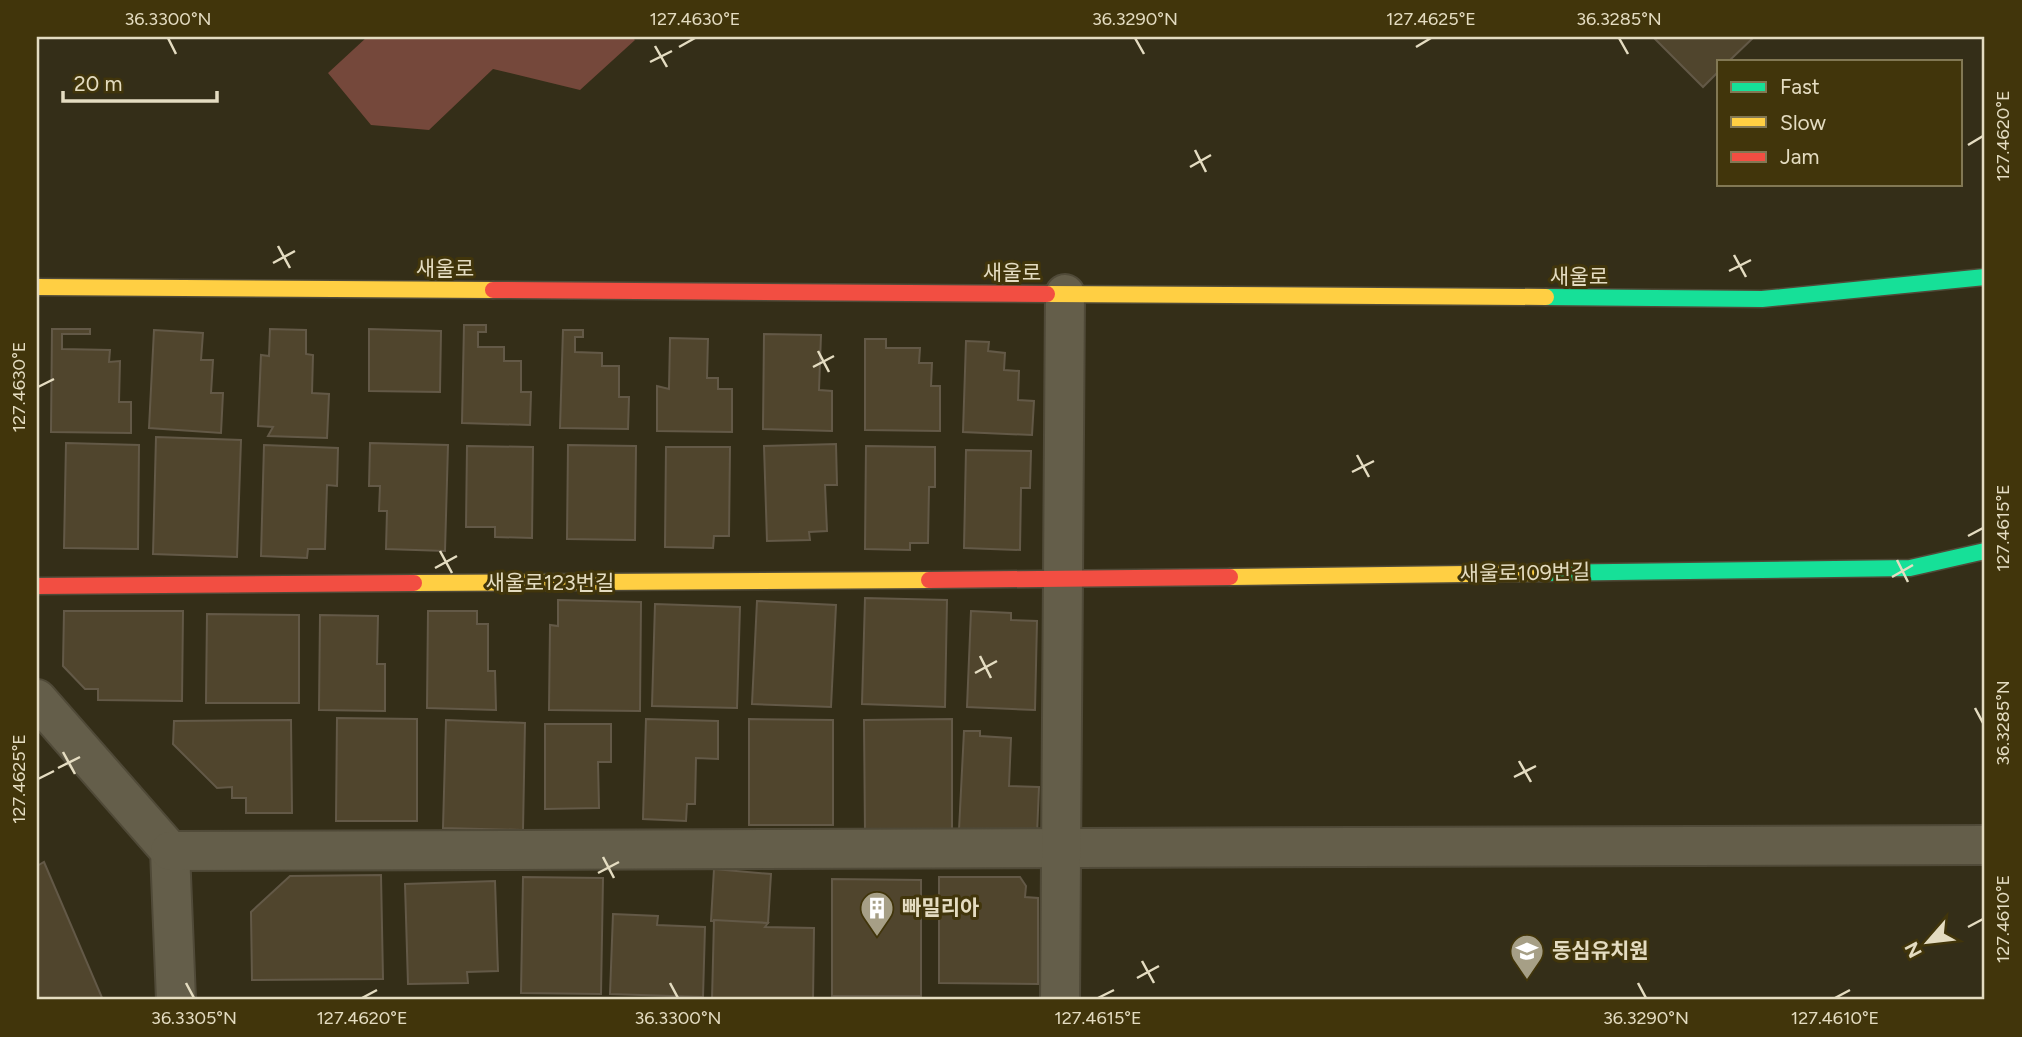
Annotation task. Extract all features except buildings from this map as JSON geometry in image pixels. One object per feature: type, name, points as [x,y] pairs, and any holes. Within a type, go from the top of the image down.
[{"type":"street","name":"새울로","points":[[37,287],[1762,299],[1985,277]]},
{"type":"street","points":[[1059,1000],[1065,294]]},
{"type":"street","name":"새울로109번길","points":[[1063,579],[1910,568],[1985,551]]},
{"type":"street","name":"새울로123번길","points":[[37,586],[1063,579]]},
{"type":"street","points":[[37,699],[170,851],[176,1000]]},
{"type":"street","points":[[170,851],[1985,845]]},
{"type":"shaded area","points":[[367,37],[632,37],[635,40],[580,90],[493,69],[429,130],[371,125],[328,73]]},
{"type":"traffic: fast","points":[[1546,297],[1762,299],[1985,277]]},
{"type":"traffic: fast","points":[[1541,573],[1910,568],[1985,551]]},
{"type":"traffic: slow","points":[[37,287],[493,290]]},
{"type":"traffic: slow","points":[[1047,294],[1546,297]]},
{"type":"traffic: slow","points":[[1230,577],[1541,573]]},
{"type":"traffic: slow","points":[[414,583],[929,580]]},
{"type":"traffic: jam","points":[[493,290],[1047,294]]},
{"type":"traffic: jam","points":[[929,580],[1230,577]]},
{"type":"traffic: jam","points":[[37,586],[414,583]]},
{"type":"place","name":"빠밀리아","points":[[877,938]]},
{"type":"place","name":"동심유치원","points":[[1527,981]]}]
